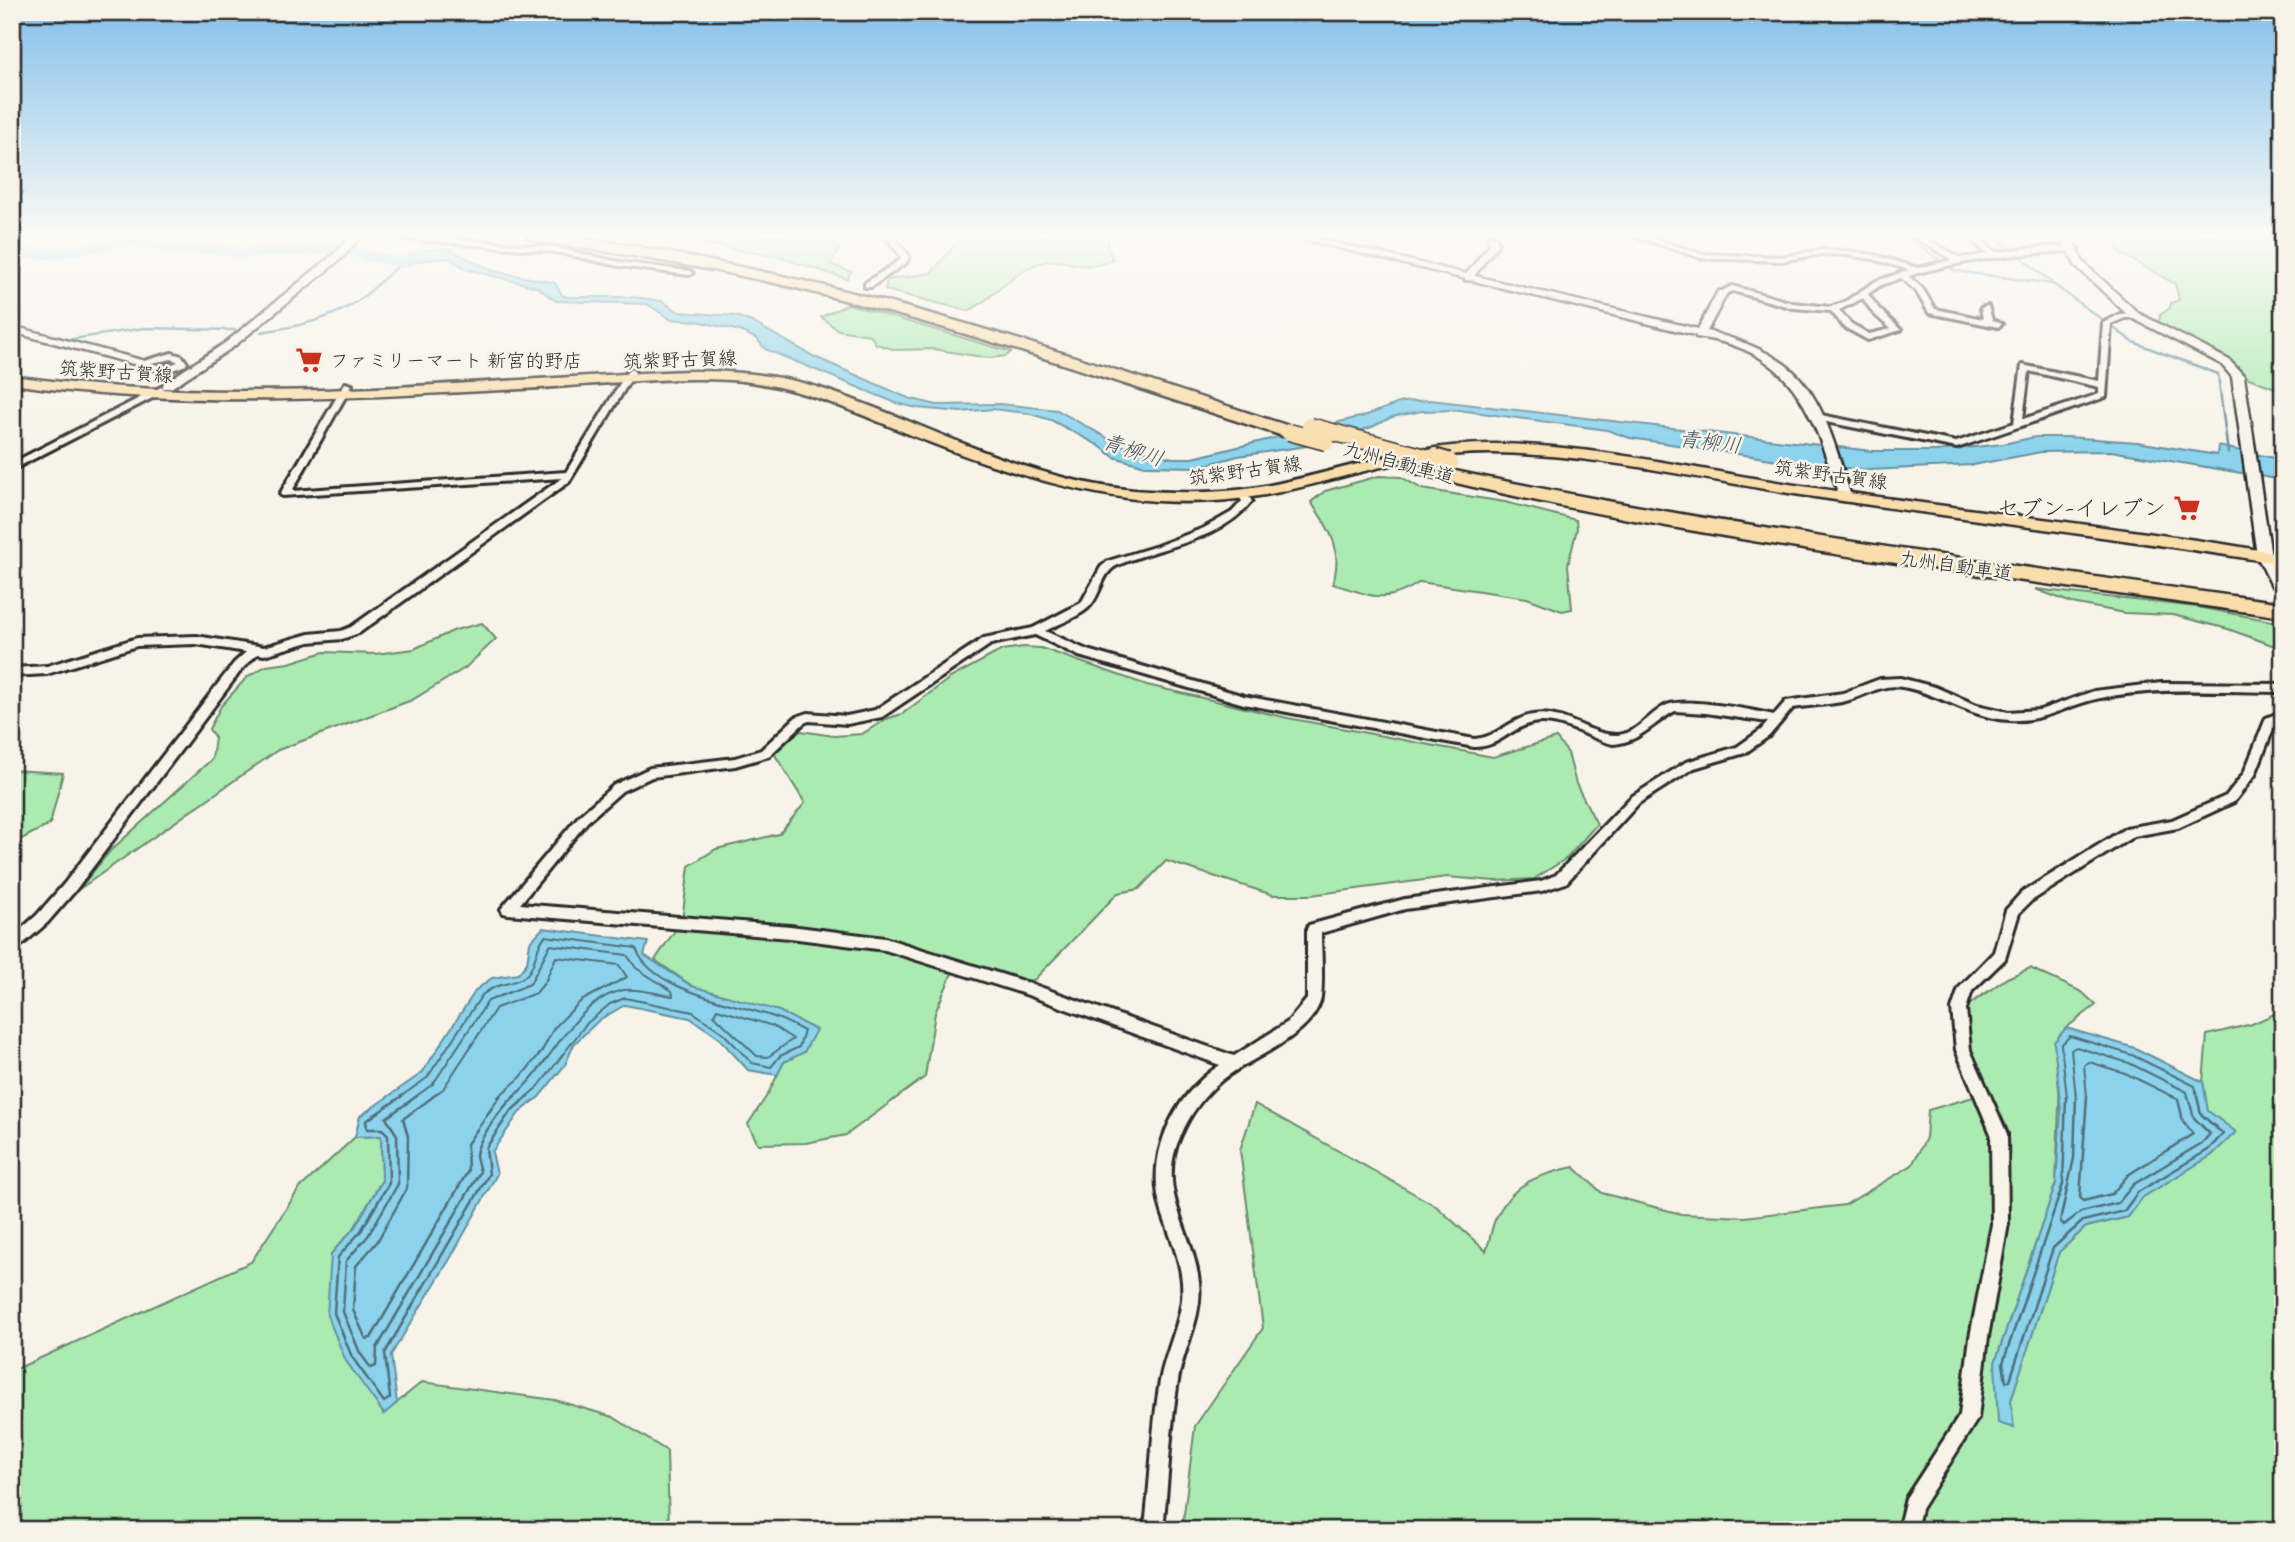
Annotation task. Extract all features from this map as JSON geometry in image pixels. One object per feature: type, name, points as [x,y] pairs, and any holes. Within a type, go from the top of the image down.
[{"type":"highway","name":"九州自動車道","points":[[912,308],[1013,344],[1289,432],[1417,468],[1595,508],[1764,537],[2283,610]]},
{"type":"highway","name":"九州自動車道","points":[[920,308],[1310,426],[1448,463],[1600,497],[1766,526],[2280,590]]},
{"type":"main road","name":"筑紫野古賀線","points":[[12,368],[161,390]]},
{"type":"main road","name":"筑紫野古賀線","points":[[12,380],[69,388],[344,390],[737,369],[785,374],[842,392],[1042,468],[1108,482],[1150,486],[1234,484],[1301,472],[1378,451],[1470,440],[1593,448],[1844,491]]},
{"type":"main road","name":"筑紫野古賀線","points":[[628,376],[729,375],[772,379],[816,390],[1051,481],[1173,499],[1242,494],[1329,476],[1395,457],[1490,448],[1593,457],[2264,551],[2283,550]]},
{"type":"main road","name":"筑紫野古賀線","points":[[2264,551],[2283,559]]},
{"type":"street","points":[[12,467],[161,390],[229,345],[271,308]]},
{"type":"street","points":[[1590,308],[1700,335],[1757,353],[1783,369],[1800,386],[1816,417],[1844,491]]},
{"type":"street","points":[[1700,335],[1714,308]]},
{"type":"street","points":[[1814,308],[1837,308]]},
{"type":"street","points":[[1834,309],[1847,326],[1868,337],[1897,330],[1874,308]]},
{"type":"street","points":[[1930,308],[1932,312],[1997,324]]},
{"type":"street","points":[[1956,308],[1958,317]]},
{"type":"street","points":[[1985,308],[1987,322]]},
{"type":"street","points":[[2127,308],[2166,335],[2225,362],[2238,376],[2264,551],[2280,590]]},
{"type":"street","points":[[1816,417],[1957,444],[2103,395],[2107,323],[2123,316],[2134,315]]},
{"type":"street","points":[[12,329],[141,363]]},
{"type":"street","points":[[2018,424],[2025,367],[2103,385]]},
{"type":"street","points":[[12,672],[47,670],[137,642],[196,640],[253,651],[272,650],[309,638],[342,635],[355,630],[570,475],[628,376]]},
{"type":"street","points":[[344,390],[285,494],[570,475]]},
{"type":"street","points":[[1234,1063],[1026,988],[885,944],[790,932],[508,909],[583,819],[618,788],[650,773],[735,762],[765,753],[800,720],[808,717],[847,720],[878,714],[988,641],[1036,631],[1085,605],[1105,569],[1112,563],[1161,548],[1237,514],[1247,501],[1242,494]]},
{"type":"street","points":[[1036,631],[1083,653],[1244,699],[1474,743],[1484,744],[1527,719],[1545,717],[1567,722],[1611,739],[1624,740],[1674,706],[1762,715],[1778,720]]},
{"type":"street","points":[[12,944],[42,919],[69,888],[238,666],[253,651]]},
{"type":"street","points":[[1150,1530],[1155,1519],[1169,1379],[1191,1305],[1191,1280],[1167,1205],[1163,1171],[1172,1135],[1204,1086],[1234,1063],[1293,1026],[1308,1011],[1314,1000],[1314,929],[1405,904],[1542,886],[1561,879],[1635,800],[1690,765],[1741,750],[1778,720],[1790,704],[1844,696],[1880,683],[1916,684],[1974,709],[2008,716],[2041,714],[2094,695],[2161,687],[2283,688]]},
{"type":"street","points":[[1907,1530],[1913,1505],[1969,1418],[1979,1337],[2000,1224],[1999,1134],[1963,1050],[1959,1009],[1966,988],[2000,955],[2013,910],[2026,897],[2131,832],[2174,825],[2230,799],[2249,775],[2270,721],[2283,715]]},
{"type":"green space","points":[[840,308],[861,308],[1011,352],[1006,356],[989,358],[933,349],[896,350],[876,344],[870,335],[838,330],[821,317]]},
{"type":"green space","points":[[2170,308],[2283,308],[2283,391],[2249,378],[2210,349],[2159,323],[2160,315]]},
{"type":"green space","points":[[1379,476],[1401,477],[1422,489],[1505,502],[1576,520],[1577,529],[1568,565],[1572,609],[1562,611],[1527,598],[1420,582],[1387,596],[1368,595],[1333,584],[1336,550],[1329,531],[1311,502],[1325,491]]},
{"type":"green space","points":[[2035,589],[2197,607],[2283,623],[2283,649],[2228,629],[2173,615],[2124,613],[2072,603]]},
{"type":"green space","points":[[482,623],[496,639],[465,668],[412,700],[278,750],[78,890],[110,851],[212,759],[215,738],[209,729],[221,706],[247,677],[266,666],[289,663],[324,652],[375,654],[414,649],[455,630]]},
{"type":"green space","points":[[1041,648],[1147,685],[1288,718],[1493,757],[1556,738],[1568,753],[1576,784],[1597,824],[1567,858],[1534,879],[1495,881],[1447,877],[1311,895],[1273,895],[1166,861],[1139,889],[1118,893],[1034,980],[1001,981],[953,971],[935,1013],[925,1077],[846,1135],[806,1143],[758,1144],[748,1124],[768,1094],[784,1062],[804,1052],[692,986],[655,960],[682,920],[689,866],[716,849],[779,834],[805,803],[772,750],[801,731],[834,736],[862,734],[886,719],[902,714],[950,678],[1002,650]]},
{"type":"green space","points":[[12,770],[63,773],[50,824],[12,844]]},
{"type":"green space","points":[[2030,968],[2082,992],[2096,1005],[2066,1028],[2060,1081],[2056,1183],[1995,1363],[2013,1427],[2011,1400],[2059,1252],[2086,1227],[2128,1217],[2143,1197],[2212,1155],[2235,1132],[2207,1111],[2203,1082],[2207,1035],[2252,1024],[2283,1010],[2283,1530],[1182,1530],[1195,1426],[1263,1328],[1240,1150],[1255,1104],[1436,1206],[1486,1251],[1495,1220],[1509,1197],[1537,1178],[1574,1167],[1602,1193],[1681,1214],[1745,1217],[1845,1205],[1912,1165],[1926,1138],[1928,1110],[1980,1095],[1965,1041],[1966,1007],[2007,978]]},
{"type":"green space","points":[[381,1136],[382,1180],[355,1227],[331,1254],[383,1414],[422,1382],[555,1400],[613,1417],[667,1451],[669,1530],[12,1530],[12,1371],[251,1262],[299,1189],[355,1137]]},
{"type":"water","name":"青柳川","points":[[653,308],[736,316],[815,357],[908,398],[937,405],[1000,404],[1057,410],[1120,445],[1172,458],[1193,458],[1364,416],[1402,402],[1430,400],[1872,451],[1936,451],[2003,444],[2035,437],[2137,442],[2217,455],[2218,446],[2283,460],[2283,480],[2111,451],[2041,452],[1973,465],[1870,470],[1819,466],[1630,438],[1607,430],[1459,410],[1422,411],[1392,417],[1372,427],[1314,445],[1238,456],[1198,467],[1145,466],[1114,457],[1098,445],[1051,420],[1027,413],[993,409],[961,412],[896,403],[765,349],[757,339],[740,331],[697,321],[670,319]]},
{"type":"water","points":[[543,928],[648,942],[644,955],[692,986],[779,1011],[816,1030],[804,1052],[784,1062],[777,1075],[748,1070],[718,1037],[690,1018],[625,1005],[599,1020],[574,1044],[565,1065],[539,1097],[519,1113],[492,1152],[497,1174],[450,1259],[391,1355],[397,1403],[384,1414],[346,1361],[327,1315],[331,1254],[355,1227],[382,1181],[381,1136],[355,1137],[360,1116],[422,1073],[476,990],[492,978],[518,974],[527,963],[530,942]]},
{"type":"water","points":[[2066,1028],[2135,1048],[2203,1082],[2208,1111],[2236,1132],[2212,1155],[2143,1197],[2128,1217],[2086,1227],[2059,1252],[2011,1400],[2014,1428],[1998,1423],[1995,1363],[2056,1183],[2061,1110],[2054,1042]]},
{"type":"waterway","points":[[261,332],[325,318],[346,308]]},
{"type":"waterway","points":[[2086,308],[2133,342],[2218,374],[2228,453]]},
{"type":"waterway","points":[[72,339],[145,328],[235,330]]},
{"type":"tunnel","points":[[2277,583],[2283,595]]},
{"type":"place","name":"ファミリーマート 新宮的野店","points":[[309,360]]},
{"type":"place","name":"セブン-イレブン","points":[[2187,508]]}]
